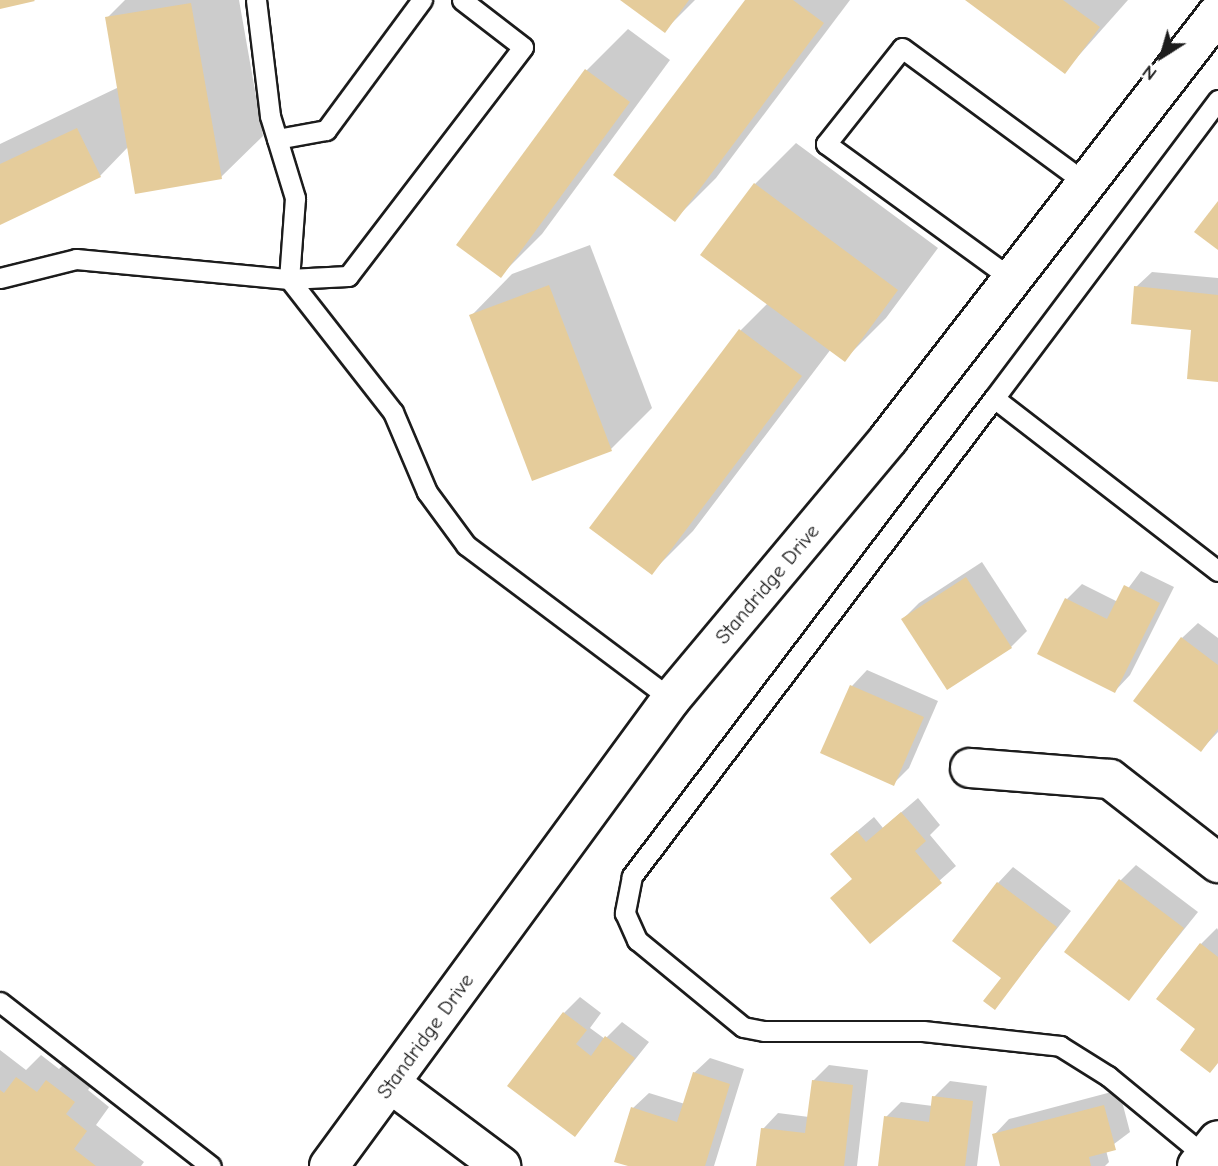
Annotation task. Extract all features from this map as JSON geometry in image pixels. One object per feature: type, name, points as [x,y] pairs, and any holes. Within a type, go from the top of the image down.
[{"type":"street","name":"Standridge Drive","points":[[329,1166],[671,699],[889,438],[1218,12]]},
{"type":"street","points":[[970,768],[1110,779],[1218,863]]},
{"type":"street","points":[[390,1083],[501,1166]]},
{"type":"lane","points":[[256,0],[277,139],[295,198],[289,279],[393,412],[427,492],[466,545],[671,699]]},
{"type":"lane","points":[[277,139],[326,130],[422,0]]},
{"type":"lane","points":[[0,278],[76,259],[289,279],[348,276],[523,47],[462,0]]},
{"type":"lane","points":[[1012,279],[826,144],[902,48],[1086,183]]},
{"type":"lane","points":[[1207,1154],[1108,1076],[1060,1046],[923,1031],[764,1031],[743,1027],[637,940],[625,913],[632,877],[1218,100]]},
{"type":"lane","points":[[994,398],[1218,571]]},
{"type":"lane","points":[[0,1002],[208,1165]]},
{"type":"building","points":[[0,0],[34,0],[35,1],[0,9]]},
{"type":"building","points":[[620,0],[689,0],[665,33]]},
{"type":"building","points":[[745,0],[793,0],[824,23],[675,222],[613,175]]},
{"type":"building","points":[[965,0],[1063,0],[1100,27],[1065,74]]},
{"type":"building","points":[[191,3],[222,179],[135,194],[105,17]]},
{"type":"building","points":[[585,69],[630,102],[501,278],[456,245]]},
{"type":"building","points":[[77,128],[101,177],[0,225],[0,164]]},
{"type":"building","points":[[754,183],[898,290],[845,362],[700,255]]},
{"type":"building","points":[[1218,201],[1218,250],[1194,232]]},
{"type":"building","points":[[549,285],[612,451],[532,481],[469,315]]},
{"type":"building","points":[[1134,286],[1218,295],[1218,382],[1187,379],[1191,330],[1131,324]]},
{"type":"building","points":[[739,329],[802,376],[652,575],[589,528]]},
{"type":"building","points":[[966,577],[1012,648],[947,690],[901,619]]},
{"type":"building","points":[[1124,585],[1160,603],[1115,693],[1037,654],[1065,598],[1107,619]]},
{"type":"building","points":[[1181,637],[1218,665],[1218,729],[1201,752],[1133,701]]},
{"type":"building","points":[[850,685],[924,717],[894,786],[820,753]]},
{"type":"building","points":[[901,812],[926,841],[915,851],[942,883],[870,944],[830,898],[852,879],[830,854],[857,831],[866,842]]},
{"type":"building","points":[[1119,879],[1184,928],[1129,1001],[1064,952]]},
{"type":"building","points":[[997,882],[1057,927],[995,1010],[983,1001],[1001,978],[952,941]]},
{"type":"building","points":[[1200,943],[1218,957],[1218,1063],[1210,1073],[1180,1050],[1195,1029],[1156,999]]},
{"type":"building","points":[[563,1012],[587,1030],[576,1044],[591,1056],[605,1036],[635,1058],[575,1137],[507,1086]]},
{"type":"building","points":[[693,1072],[730,1084],[705,1166],[628,1166],[614,1162],[631,1107],[677,1122]]},
{"type":"building","points":[[16,1077],[37,1092],[46,1080],[75,1102],[66,1114],[87,1131],[74,1149],[96,1166],[0,1166],[0,1090],[4,1093]]},
{"type":"building","points":[[812,1080],[853,1085],[844,1166],[756,1166],[761,1128],[805,1133]]},
{"type":"building","points":[[932,1096],[973,1101],[965,1166],[878,1166],[884,1116],[929,1122]]},
{"type":"building","points":[[1104,1105],[1116,1150],[1089,1157],[1091,1166],[1000,1166],[992,1134]]}]
